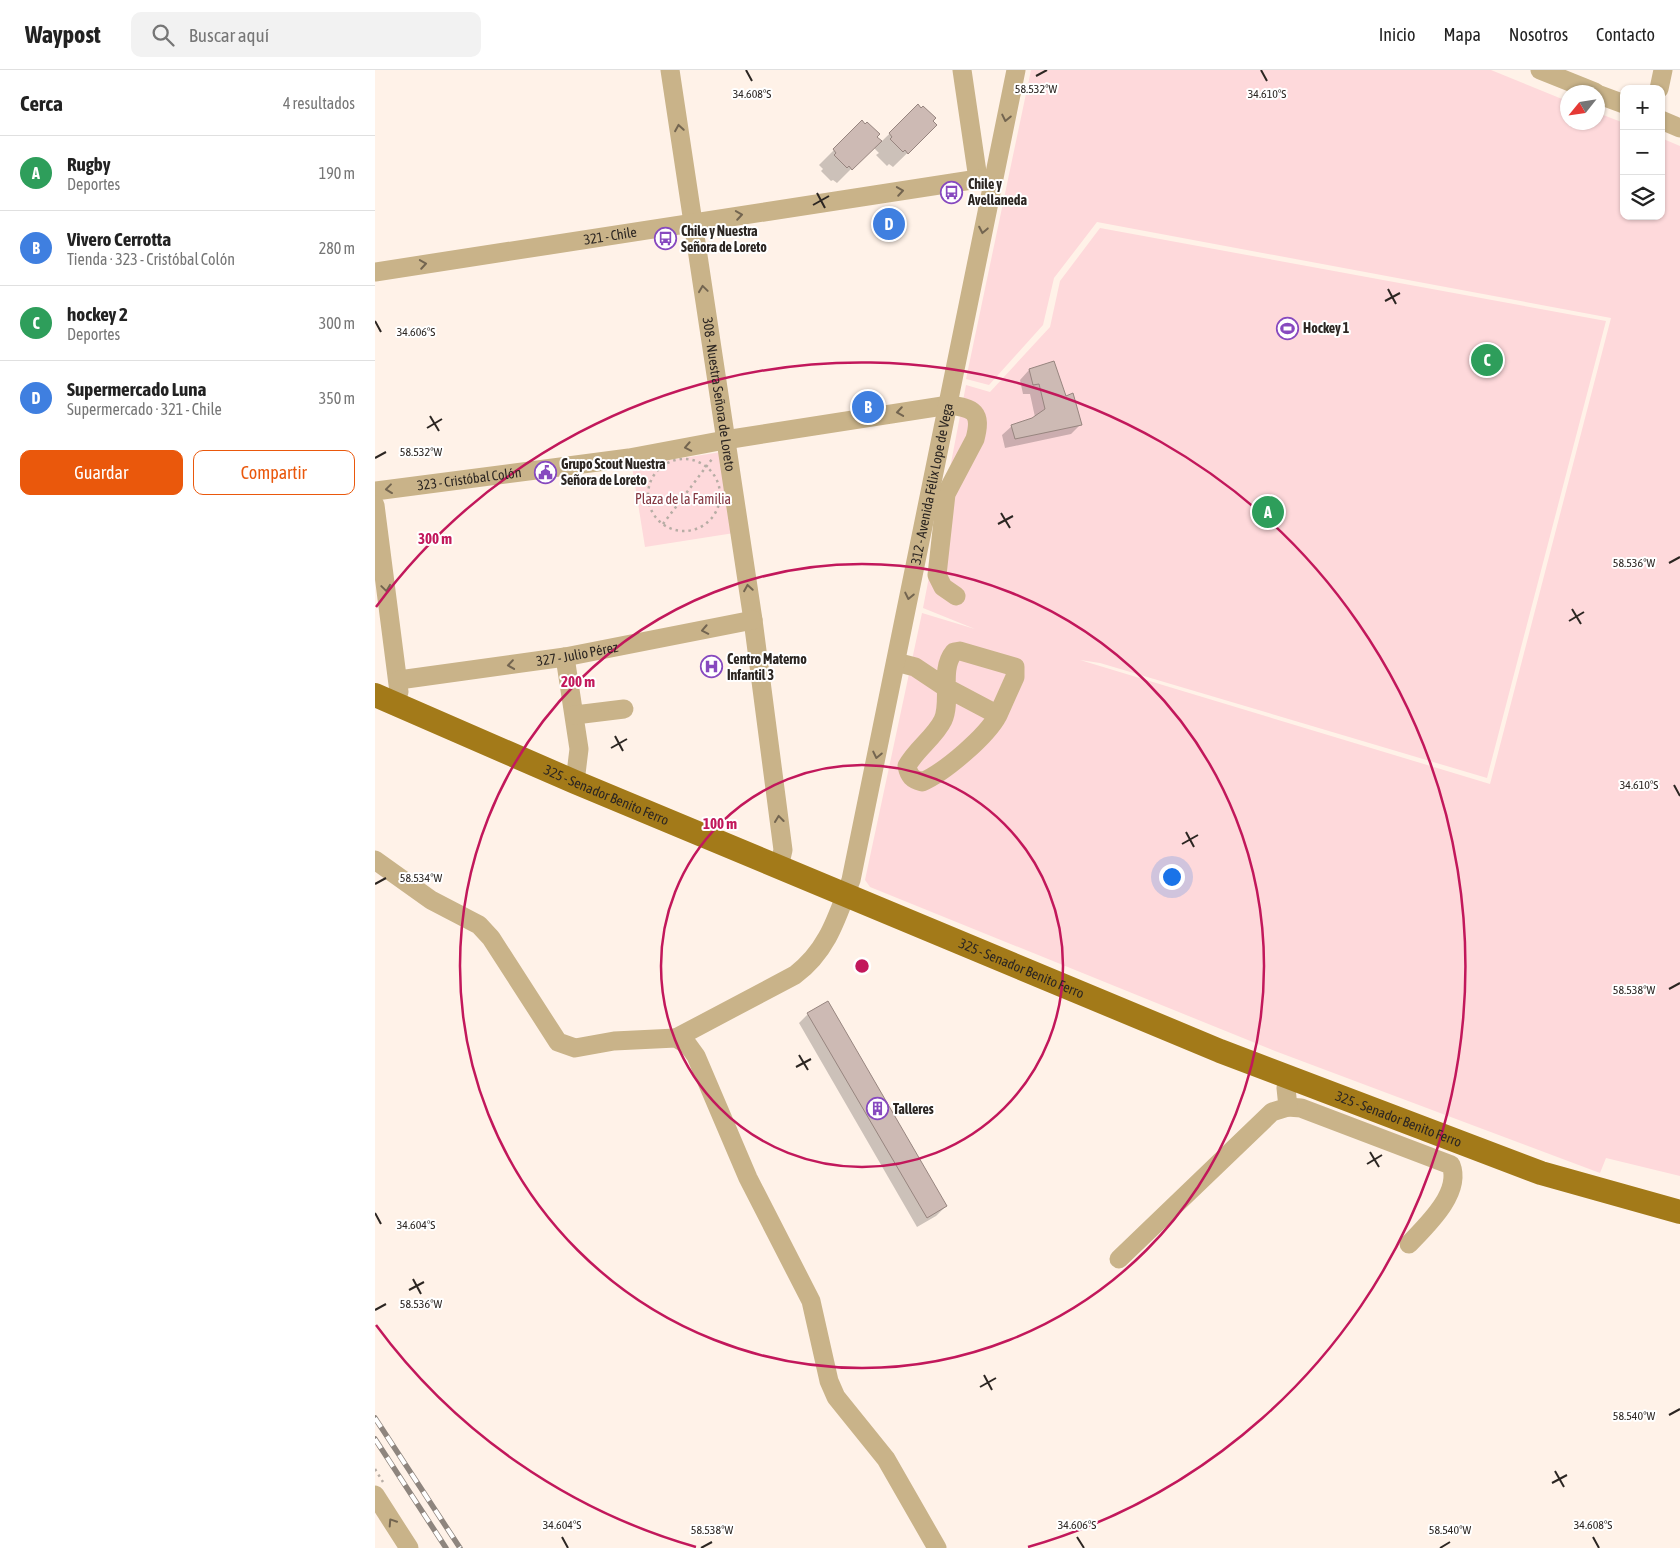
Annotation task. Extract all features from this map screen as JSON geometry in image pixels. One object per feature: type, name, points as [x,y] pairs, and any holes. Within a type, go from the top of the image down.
[{"type":"main road","name":"325 - Senador Benito Ferro","points":[[375,695],[845,896],[1220,1051],[1541,1173],[1680,1212]]},
{"type":"street","name":"308 - Nuestra Señora de Loreto","points":[[670,70],[753,620],[783,850],[779,867]]},
{"type":"street","points":[[962,70],[985,181]]},
{"type":"street","name":"312 - Avenida Félix Lope de Vega","points":[[676,1038],[795,975],[809,964],[819,953],[834,925],[851,880],[949,405],[985,181],[1016,70]]},
{"type":"street","points":[[1541,70],[1577,85]]},
{"type":"street","points":[[1660,85],[1663,70]]},
{"type":"street","points":[[1605,97],[1620,102]]},
{"type":"street","points":[[1665,122],[1680,128]]},
{"type":"street","name":"321 - Chile","points":[[375,272],[693,222],[985,181]]},
{"type":"street","points":[[949,405],[973,411],[977,418],[975,439],[950,484],[945,503],[937,575],[943,588],[956,596]]},
{"type":"street","name":"323 - Cristóbal Colón","points":[[375,491],[629,458],[725,440],[949,405]]},
{"type":"street","points":[[375,505],[399,680],[399,705]]},
{"type":"street","name":"327 - Julio Pérez","points":[[399,680],[565,657],[753,620]]},
{"type":"street","points":[[960,650],[1011,664],[1015,667],[1015,677],[998,714],[985,733],[935,775],[922,782],[914,780],[909,774],[907,766],[943,720],[945,687],[950,656],[954,652],[960,650]]},
{"type":"street","points":[[565,657],[575,715],[579,756],[575,782]]},
{"type":"street","points":[[896,662],[915,667],[945,687],[998,714]]},
{"type":"street","points":[[575,715],[623,709]]},
{"type":"street","points":[[375,860],[431,900],[479,925],[491,938],[558,1042],[575,1048],[614,1041],[676,1038],[688,1045],[696,1056],[748,1178],[811,1301],[829,1381],[836,1397],[886,1459],[937,1548]]},
{"type":"street","points":[[1288,1107],[1286,1088],[1290,1078]]},
{"type":"street","points":[[1119,1259],[1272,1112],[1288,1107],[1301,1108],[1451,1165],[1452,1177],[1443,1205],[1409,1244]]},
{"type":"street","points":[[375,1495],[409,1548]]},
{"type":"path","points":[[683,459],[696,461],[707,468],[715,478],[719,490],[717,508],[710,519],[700,527],[687,530],[675,529],[663,524],[654,514],[649,503],[650,484],[655,473],[671,461],[683,459]]},
{"type":"path","points":[[663,524],[707,468]]},
{"type":"green space","points":[[1031,70],[1491,70],[1560,98],[1560,130],[1605,130],[1605,116],[1620,121],[1620,220],[1665,220],[1665,140],[1680,146],[1680,1176],[1606,1158],[1600,1173],[1275,1051],[870,887],[865,880],[922,613],[975,629],[923,608],[966,385],[990,392],[1050,327],[1060,281],[1100,228],[1606,321],[1487,778],[1100,663],[1080,660],[1490,784],[1611,318],[1097,222],[1054,278],[1043,325],[989,385],[966,379]]},
{"type":"green space","name":"Plaza de la Familia","points":[[721,452],[734,533],[645,547],[632,466]]},
{"type":"building","points":[[918,104],[936,118],[933,121],[937,125],[908,154],[905,150],[903,152],[890,139],[892,137],[889,133]]},
{"type":"building","points":[[862,120],[880,134],[877,137],[882,141],[852,170],[849,166],[847,168],[834,155],[836,153],[833,149]]},
{"type":"building","points":[[1054,361],[1066,396],[1073,393],[1082,425],[1015,439],[1011,425],[1032,418],[1045,409],[1039,384],[1033,385],[1029,369]]},
{"type":"building","name":"Talleres","points":[[828,1001],[947,1206],[927,1218],[807,1013]]},
{"type":"railway","points":[[375,1418],[460,1548]]},
{"type":"railway","points":[[375,1439],[446,1548]]},
{"type":"place","name":"Chile y Avellaneda","points":[[952,192]]},
{"type":"place","name":"Supermercado Luna","points":[[889,224]]},
{"type":"place","name":"Chile y Nuestra Señora de Loreto","points":[[665,239]]},
{"type":"place","name":"Hockey 1","points":[[1287,328]]},
{"type":"place","name":"hockey 2","points":[[1487,360]]},
{"type":"place","name":"Vivero Cerrotta","points":[[868,407]]},
{"type":"place","name":"Grupo Scout Nuestra Señora de Loreto","points":[[545,472]]},
{"type":"place","name":"Rugby","points":[[1268,512]]},
{"type":"place","name":"Centro Materno Infantil 3","points":[[711,667]]},
{"type":"place","name":"Talleres","points":[[877,1109]]}]
